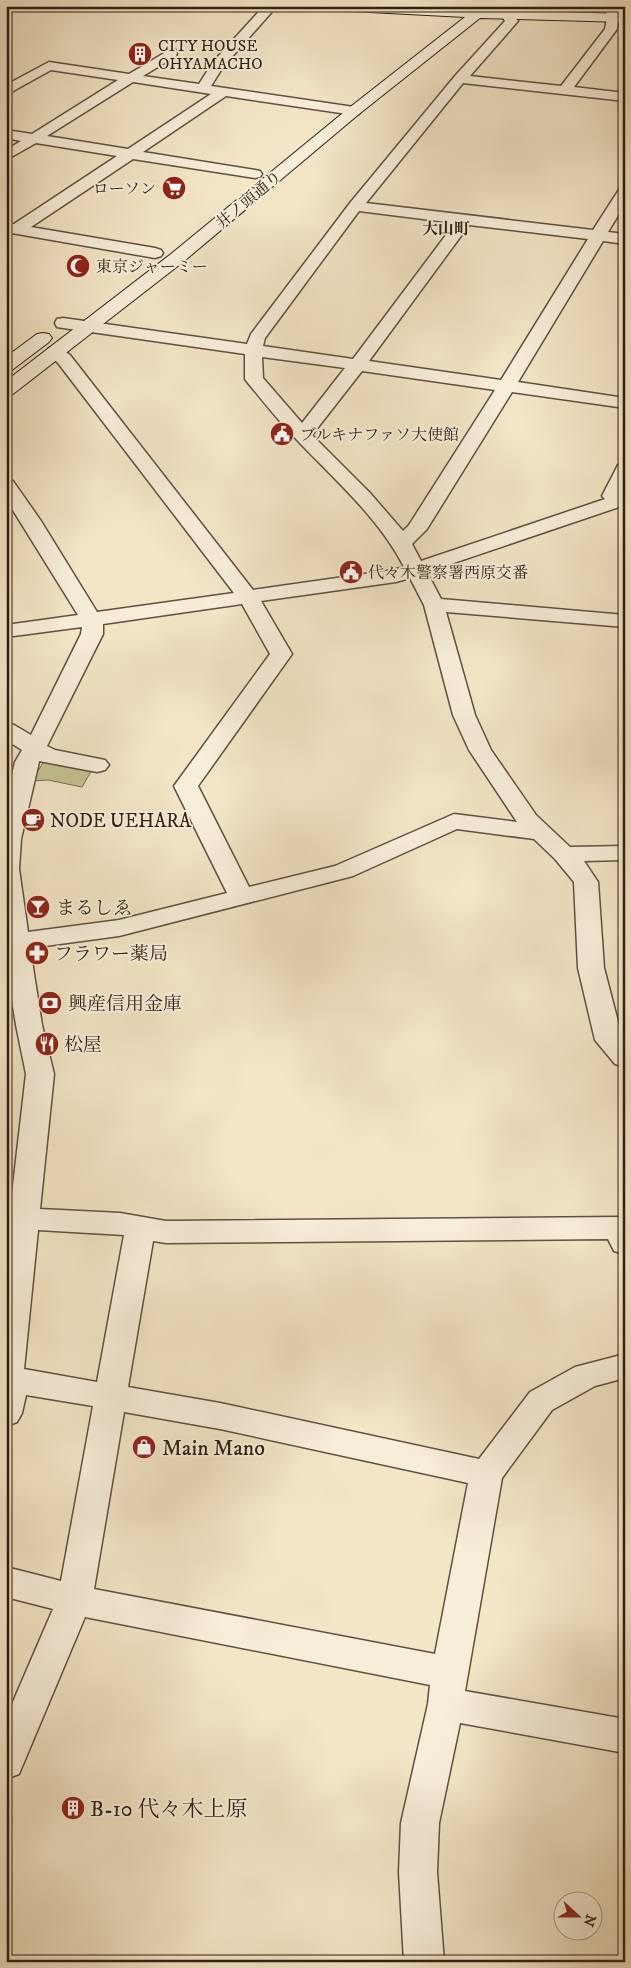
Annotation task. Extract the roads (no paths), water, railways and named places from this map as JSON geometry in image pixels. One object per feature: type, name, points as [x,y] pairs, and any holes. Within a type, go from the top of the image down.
[{"type":"main road","points":[[331,6],[482,10],[507,15],[616,14]]},
{"type":"main road","points":[[434,27],[458,10]]},
{"type":"main road","name":"井ノ頭通り","points":[[6,390],[177,258],[354,111],[482,10]]},
{"type":"main road","name":"井ノ頭通り","points":[[240,186],[396,59]]},
{"type":"main road","points":[[140,264],[170,241]]},
{"type":"main road","points":[[6,366],[80,310]]},
{"type":"street","points":[[202,89],[218,65],[271,6]]},
{"type":"street","points":[[564,91],[610,29],[616,14]]},
{"type":"street","points":[[507,15],[512,21],[460,79],[355,206],[257,338],[253,349],[255,357],[254,379],[257,385],[302,436],[362,497],[402,543],[434,605],[455,688],[464,715],[480,750],[527,820],[564,854],[582,874],[586,882],[591,968],[609,1040],[625,1058]]},
{"type":"street","points":[[6,156],[171,53]]},
{"type":"street","points":[[6,91],[49,66],[354,111]]},
{"type":"street","points":[[460,79],[625,97]]},
{"type":"street","points":[[12,228],[131,154],[223,92]]},
{"type":"street","points":[[6,134],[255,174]]},
{"type":"street","points":[[402,543],[417,529],[625,192]]},
{"type":"street","points":[[355,206],[625,240]]},
{"type":"street","points":[[302,436],[465,220]]},
{"type":"street","points":[[12,228],[155,253]]},
{"type":"street","points":[[63,323],[625,403]]},
{"type":"street","points":[[55,352],[70,367],[248,597],[279,648],[281,654],[186,786],[241,897]]},
{"type":"street","points":[[622,500],[612,496],[625,469]]},
{"type":"street","points":[[6,486],[31,521],[91,620],[93,627],[92,634],[51,719],[14,775],[7,869],[29,1025],[40,1074],[6,1376],[13,1380],[220,1416],[486,1474]]},
{"type":"street","points":[[6,631],[379,579],[416,569],[622,500]]},
{"type":"street","points":[[434,605],[625,621]]},
{"type":"street","points":[[7,732],[34,746],[48,756],[97,765]]},
{"type":"street","points":[[16,942],[119,928],[344,871],[454,820],[542,833]]},
{"type":"street","points":[[564,854],[625,853]]},
{"type":"street","points":[[24,1219],[120,1224],[166,1232],[617,1228],[625,1243]]},
{"type":"street","points":[[6,1762],[75,1600],[140,1229]]},
{"type":"street","points":[[424,1962],[418,1872],[420,1823],[486,1474],[541,1401],[586,1376],[625,1366]]},
{"type":"street","points":[[6,1413],[13,1380]]},
{"type":"street","points":[[6,1582],[447,1688],[625,1736]]},
{"type":"place","name":"CITY HOUSE OHYAMACHO","points":[[140,54]]},
{"type":"place","name":"ローソン","points":[[174,188]]},
{"type":"place","name":"東京ジャーミー","points":[[78,266]]},
{"type":"place","name":"ブルキナファソ大使館","points":[[282,434]]},
{"type":"place","name":"代々木警察署西原交番","points":[[351,572]]},
{"type":"place","name":"NODE UEHARA","points":[[33,820]]},
{"type":"place","name":"まるしゑ","points":[[38,907]]},
{"type":"place","name":"フラワー薬局","points":[[37,953]]},
{"type":"place","name":"興産信用金庫","points":[[50,1003]]},
{"type":"place","name":"松屋","points":[[47,1044]]},
{"type":"place","name":"Main Mano","points":[[144,1447]]},
{"type":"place","name":"B-10 代々木上原","points":[[73,1808]]},
{"type":"district","name":"大山町","points":[[446,228]]}]
